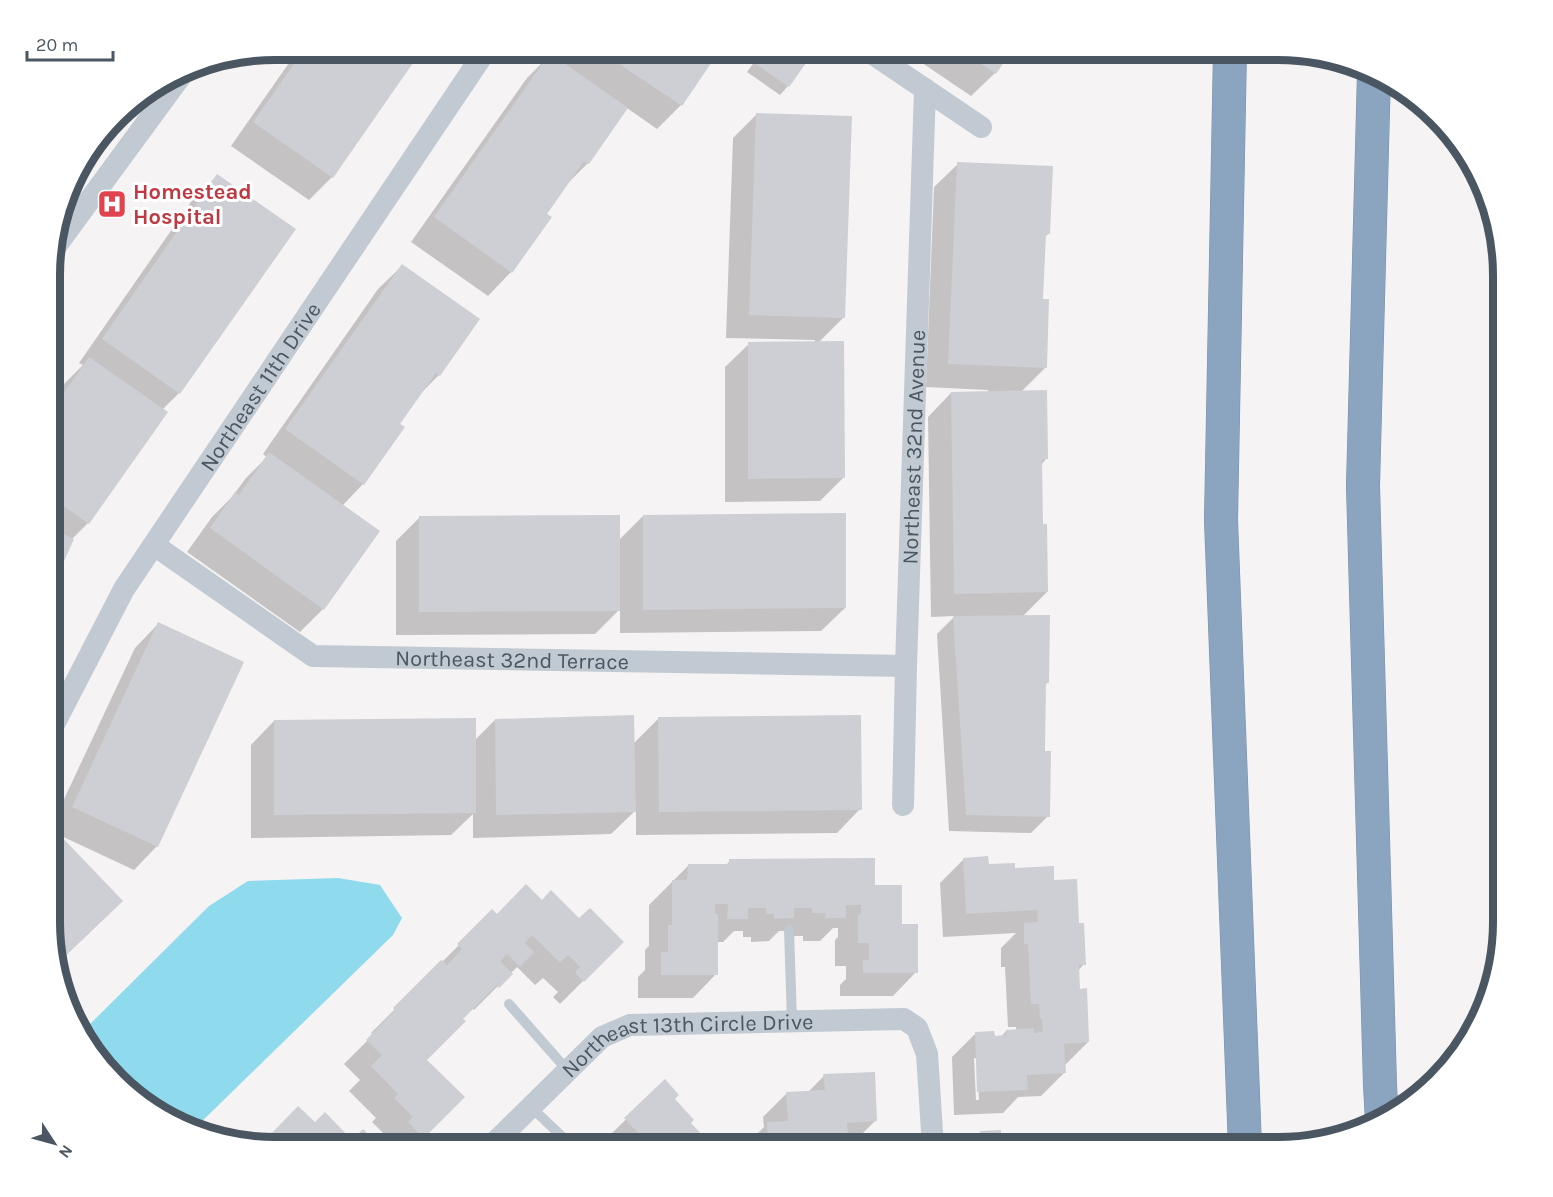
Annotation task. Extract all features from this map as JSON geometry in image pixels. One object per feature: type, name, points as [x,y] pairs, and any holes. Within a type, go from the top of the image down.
[{"type":"highway","points":[[1230,60],[1221,520],[1245,1137]]},
{"type":"highway","points":[[1374,82],[1363,486],[1381,1110]]},
{"type":"street","name":"Northeast 11th Drive","points":[[60,713],[124,589],[479,60]]},
{"type":"street","points":[[882,60],[981,127]]},
{"type":"street","points":[[64,236],[174,86]]},
{"type":"street","name":"Northeast 32nd Avenue","points":[[903,805],[925,89]]},
{"type":"street","name":"Northeast 32nd Terrace","points":[[154,544],[313,656],[906,666]]},
{"type":"street","name":"Northeast 13th Circle Drive","points":[[500,1137],[602,1037],[630,1025],[904,1019],[917,1028],[927,1054],[932,1137]]},
{"type":"lane","points":[[789,930],[792,1021]]},
{"type":"lane","points":[[509,1004],[568,1071]]},
{"type":"lane","points":[[531,1107],[562,1137]]},
{"type":"water","points":[[338,878],[380,885],[402,918],[393,935],[200,1124],[156,1101],[133,1084],[113,1064],[88,1027],[209,906],[248,881]]},
{"type":"building","points":[[297,60],[415,60],[333,178],[253,122]]},
{"type":"building","points":[[545,60],[560,60],[628,108],[589,164],[584,161],[547,214],[552,217],[512,273],[434,217]]},
{"type":"building","points":[[613,60],[713,60],[682,106]]},
{"type":"building","points":[[756,60],[801,60],[806,63],[789,87],[754,63]]},
{"type":"building","points":[[976,60],[1005,60],[996,74]]},
{"type":"building","points":[[756,113],[852,116],[845,318],[749,315]]},
{"type":"building","points":[[957,162],[1053,166],[1050,234],[1046,234],[1043,299],[1049,299],[1047,368],[948,364]]},
{"type":"building","points":[[217,174],[296,229],[180,394],[102,339]]},
{"type":"building","points":[[402,264],[480,319],[440,376],[436,373],[400,424],[405,427],[364,485],[285,429]]},
{"type":"building","points":[[844,341],[845,478],[748,479],[748,342]]},
{"type":"building","points":[[89,357],[168,412],[89,524],[60,503],[60,398]]},
{"type":"building","points":[[1047,390],[1048,459],[1042,459],[1043,524],[1047,524],[1048,592],[954,594],[951,392]]},
{"type":"building","points":[[269,452],[380,531],[324,610],[210,528],[235,492],[239,495]]},
{"type":"building","points":[[846,513],[846,608],[643,610],[643,515]]},
{"type":"building","points":[[620,515],[620,611],[419,612],[419,516]]},
{"type":"building","points":[[60,532],[74,539],[60,570]]},
{"type":"building","points":[[1050,615],[1045,751],[1051,751],[1050,817],[966,815],[953,616]]},
{"type":"building","points":[[158,622],[244,662],[158,847],[72,807]]},
{"type":"building","points":[[634,715],[636,812],[496,815],[495,719]]},
{"type":"building","points":[[861,715],[862,810],[659,812],[658,717]]},
{"type":"building","points":[[476,718],[476,813],[274,815],[274,720]]},
{"type":"building","points":[[60,835],[123,901],[63,958],[60,936]]},
{"type":"building","points":[[988,856],[989,864],[1015,863],[1015,868],[1054,866],[1054,880],[1077,879],[1079,923],[1084,923],[1086,965],[1079,965],[1080,989],[1087,988],[1089,1042],[1064,1044],[1066,1073],[1027,1075],[1028,1090],[977,1092],[975,1032],[994,1031],[995,1036],[1006,1035],[1006,1030],[1034,1028],[1034,1033],[1043,1032],[1039,1004],[1031,1004],[1028,944],[1024,944],[1024,923],[1038,922],[1037,910],[966,914],[963,858]]},
{"type":"building","points":[[875,858],[875,885],[902,885],[902,924],[918,924],[918,973],[863,973],[863,960],[869,960],[869,943],[858,943],[858,915],[861,914],[861,905],[846,905],[846,918],[825,918],[826,913],[812,913],[812,908],[794,908],[794,918],[774,919],[774,914],[766,914],[766,908],[748,908],[748,919],[727,919],[728,904],[715,904],[715,914],[718,914],[718,975],[661,975],[661,952],[668,952],[668,925],[672,925],[672,880],[687,880],[688,864],[729,864],[729,859]]},
{"type":"building","points":[[526,884],[542,900],[551,890],[579,918],[590,908],[624,942],[584,982],[575,973],[580,967],[568,955],[560,963],[532,935],[525,943],[534,952],[520,967],[507,954],[500,961],[513,974],[499,988],[497,985],[463,1019],[466,1021],[427,1060],[465,1097],[423,1137],[408,1122],[413,1117],[394,1098],[398,1094],[371,1066],[382,1055],[366,1040],[395,1010],[393,1008],[441,960],[447,965],[462,949],[457,944],[492,909],[497,914]]},
{"type":"building","points":[[875,1072],[877,1121],[847,1123],[848,1133],[810,1135],[810,1137],[768,1137],[767,1122],[788,1121],[786,1092],[825,1090],[823,1074]]},
{"type":"building","points":[[665,1079],[679,1095],[675,1099],[694,1120],[691,1123],[704,1137],[642,1137],[624,1118]]},
{"type":"building","points":[[298,1106],[315,1122],[325,1112],[349,1137],[260,1137],[265,1132],[269,1136]]},
{"type":"building","points":[[363,1129],[371,1137],[355,1137]]},
{"type":"building","points":[[1001,1130],[1001,1134],[1030,1133],[1031,1137],[981,1137],[980,1131]]},
{"type":"place","name":"Homestead Hospital","points":[[112,204]]}]
